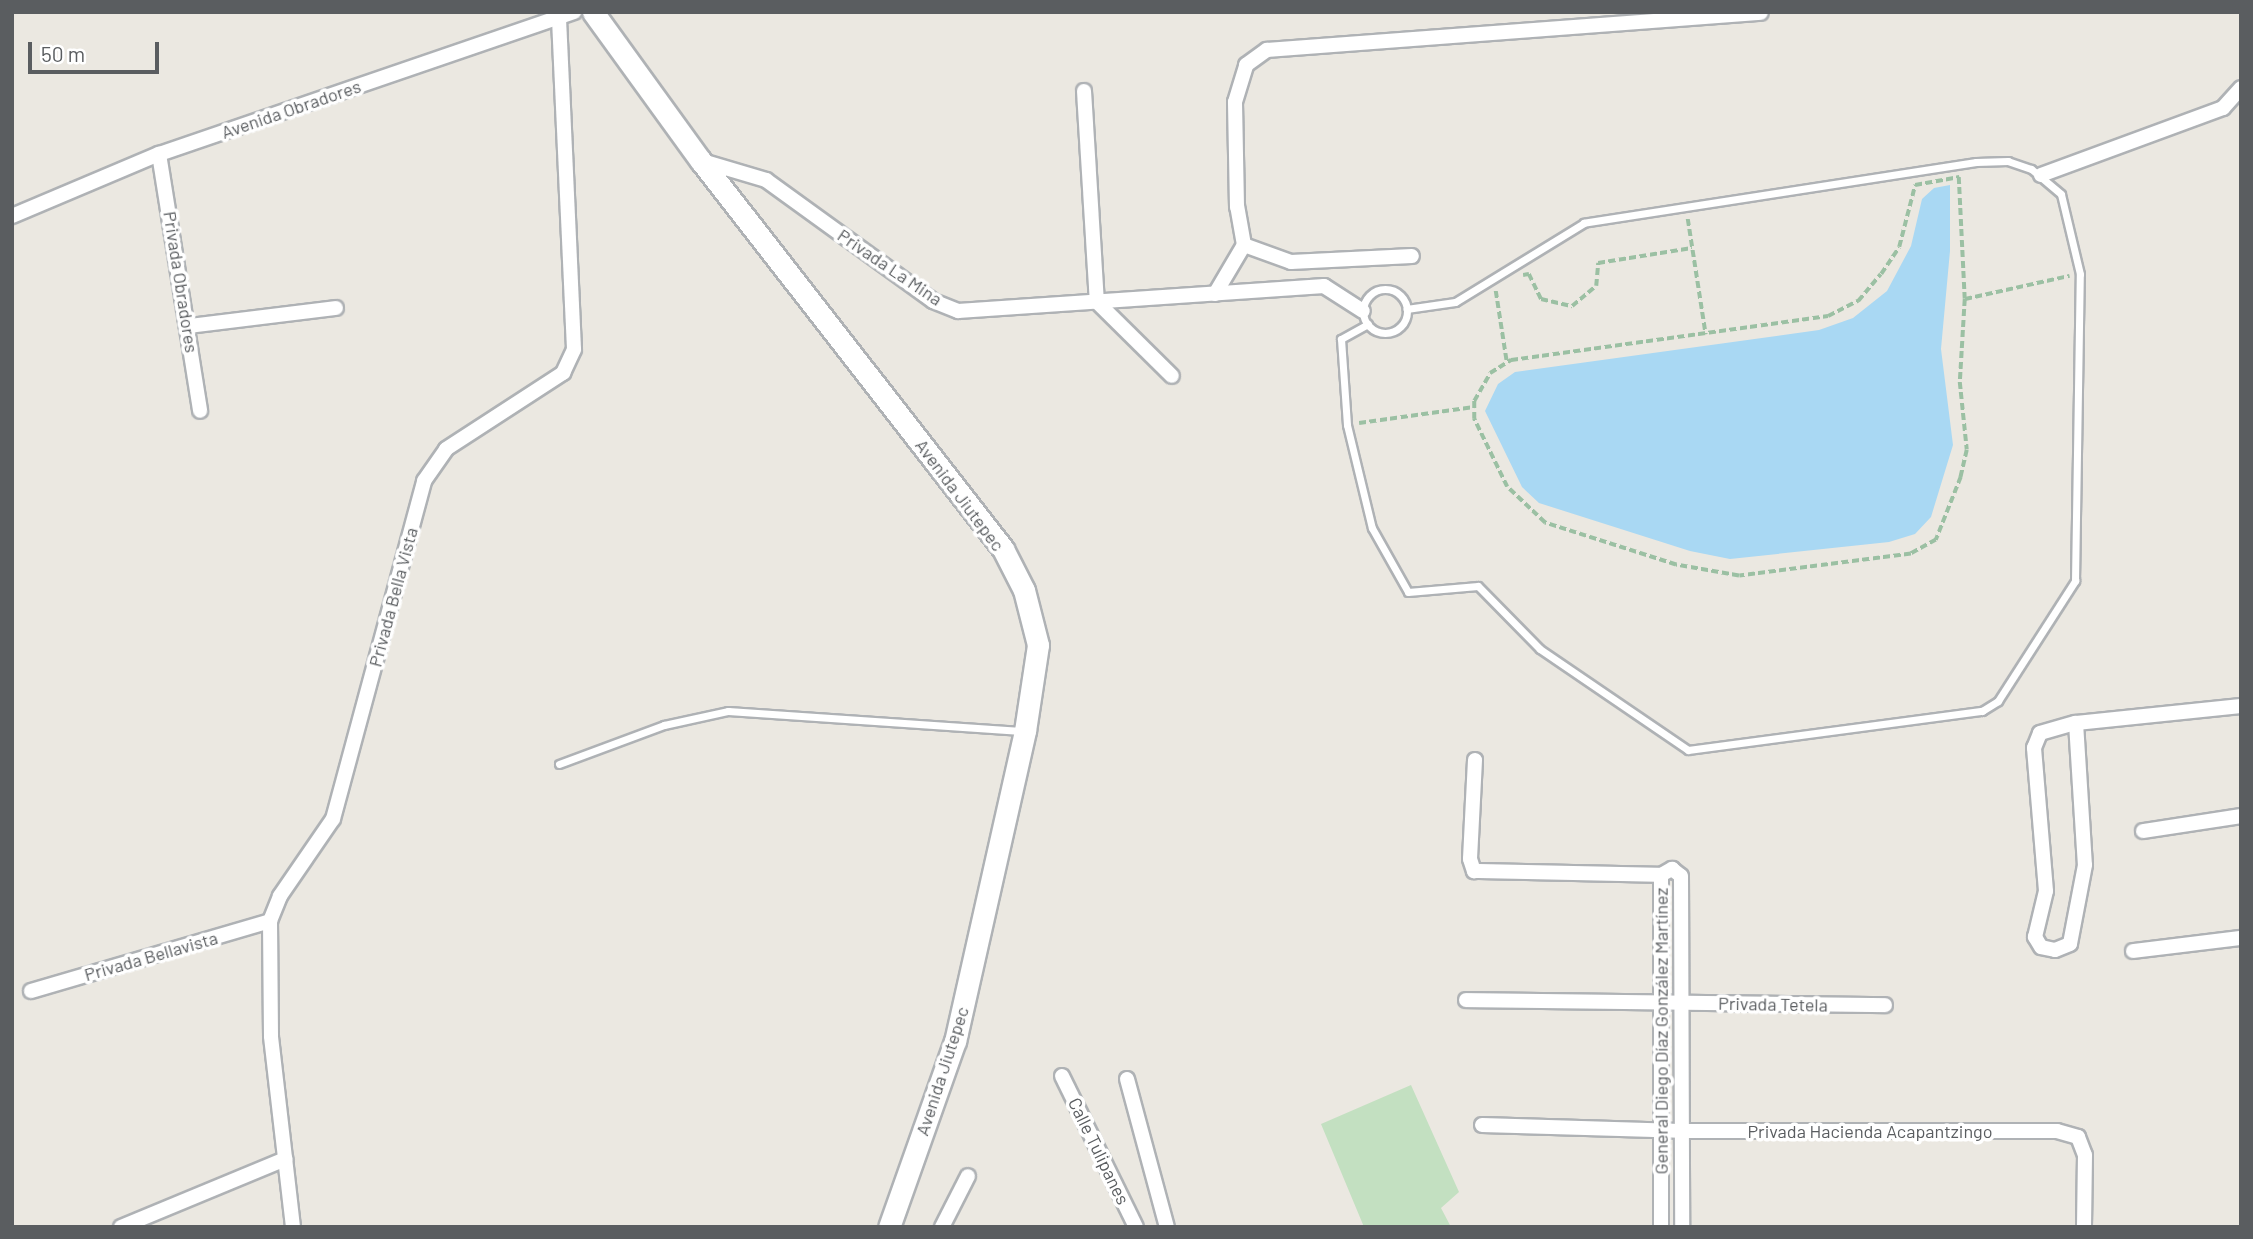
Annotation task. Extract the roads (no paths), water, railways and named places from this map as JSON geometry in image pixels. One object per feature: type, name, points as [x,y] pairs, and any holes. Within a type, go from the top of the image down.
[{"type":"main road","name":"Avenida Jiutepec","points":[[593,12],[701,161],[1003,549],[1024,590],[1038,645],[1025,731],[955,1041],[889,1227]]},
{"type":"street","name":"Avenida Obradores","points":[[12,216],[159,154],[575,12]]},
{"type":"street","points":[[1214,294],[1244,245],[1237,206],[1235,102],[1246,65],[1267,50],[1761,13]]},
{"type":"street","name":"Privada Bella Vista","points":[[293,1227],[271,1036],[270,921],[280,896],[333,819],[424,481],[446,449],[563,373],[574,349],[559,18]]},
{"type":"street","points":[[2041,175],[2223,108],[2241,88]]},
{"type":"street","points":[[1084,91],[1097,302],[1172,376]]},
{"type":"street","name":"Privada Obradores","points":[[159,154],[189,326],[200,411]]},
{"type":"street","name":"Privada La Mina","points":[[701,161],[766,180],[933,301],[958,311],[1324,286],[1366,317]]},
{"type":"street","points":[[1244,245],[1292,262],[1412,256]]},
{"type":"street","points":[[189,326],[337,308]]},
{"type":"street","points":[[2076,723],[2085,865],[2070,944],[2055,950],[2041,947],[2035,937],[2046,891],[2034,748],[2040,733],[2076,723],[2241,706]]},
{"type":"street","points":[[1475,760],[1470,859],[1474,871],[1661,875]]},
{"type":"street","points":[[2143,831],[2241,816]]},
{"type":"street","name":"General Diego Díaz González Martínez","points":[[1661,1227],[1661,875],[1672,869],[1681,876],[1682,1227]]},
{"type":"street","name":"Privada Bellavista","points":[[31,991],[270,921]]},
{"type":"street","points":[[2133,951],[2241,938]]},
{"type":"street","name":"Privada Tetela","points":[[1466,1000],[1885,1005]]},
{"type":"street","name":"Calle Tulipanes","points":[[1062,1076],[1136,1227]]},
{"type":"street","points":[[1127,1079],[1167,1227]]},
{"type":"street","name":"Privada Hacienda Acapantzingo","points":[[1482,1125],[1662,1131],[2057,1131],[2078,1137],[2085,1154],[2084,1227]]},
{"type":"street","points":[[121,1227],[285,1158]]},
{"type":"street","points":[[942,1227],[968,1176]]},
{"type":"lane","points":[[1366,317],[1381,332],[1395,330],[1405,320],[1407,309],[1399,293],[1386,289],[1368,298],[1366,317],[1341,339],[1347,425],[1372,528],[1408,592],[1478,586],[1540,649],[1688,751],[1982,711],[1998,701],[2075,580],[2080,274],[2061,194],[2041,175],[2008,161],[1976,162],[1584,223],[1455,302],[1407,309]]},
{"type":"lane","points":[[559,764],[664,725],[728,711],[1025,731]]},
{"type":"water","points":[[1950,185],[1950,251],[1941,349],[1953,445],[1931,517],[1915,534],[1889,542],[1730,559],[1690,551],[1539,503],[1522,487],[1485,411],[1498,384],[1515,372],[1819,330],[1853,318],[1887,291],[1911,246],[1922,199],[1934,188]]}]
